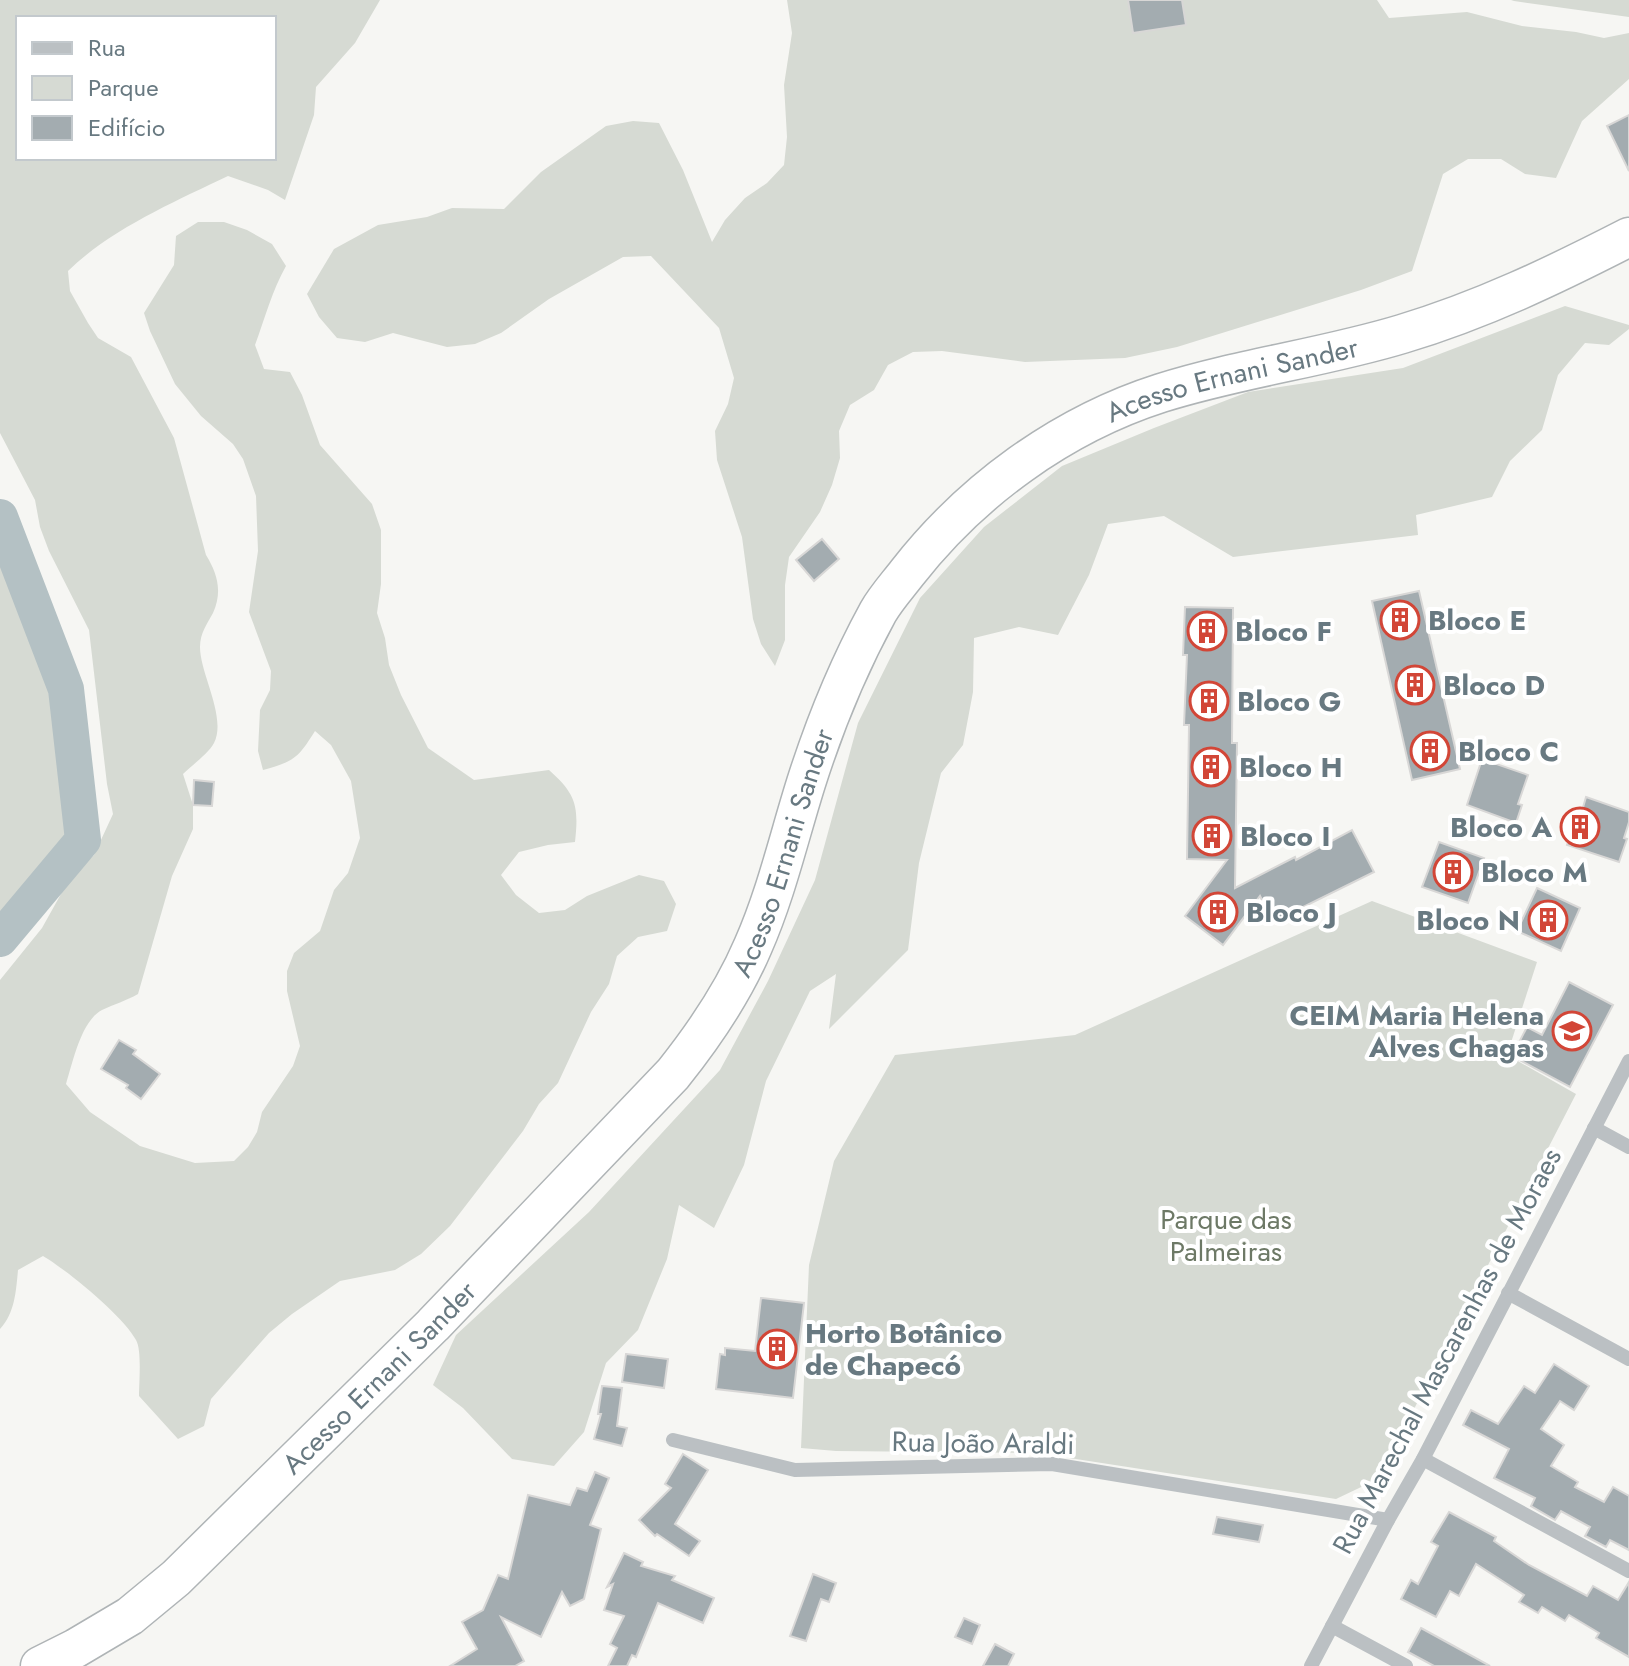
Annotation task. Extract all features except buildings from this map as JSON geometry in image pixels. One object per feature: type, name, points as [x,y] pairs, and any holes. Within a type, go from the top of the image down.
[{"type":"highway","name":"Acesso Ernani Sander","points":[[40,1666],[99,1636],[130,1616],[176,1578],[433,1325],[673,1074],[713,1021],[754,945],[838,691],[880,608],[931,543],[988,488],[1054,442],[1104,416],[1160,393],[1398,335],[1455,317],[1507,297],[1629,237]]},
{"type":"street","name":"Rua Marechal Mascarenhas de Moraes","points":[[1311,1666],[1423,1459],[1629,1061]]},
{"type":"street","points":[[1594,1128],[1629,1147]]},
{"type":"street","points":[[1508,1293],[1629,1359]]},
{"type":"street","name":"Rua João Araldi","points":[[673,1440],[795,1470],[1052,1464],[1388,1520]]},
{"type":"street","points":[[1423,1459],[1629,1571]]},
{"type":"street","points":[[1332,1626],[1406,1666]]},
{"type":"green space","points":[[0,0],[380,0],[355,43],[316,87],[314,115],[285,200],[268,190],[228,176],[123,229],[68,271],[70,291],[88,323],[98,338],[131,357],[174,438],[218,590],[216,605],[200,647],[215,708],[217,733],[211,747],[183,774],[193,805],[193,829],[172,876],[138,994],[102,1010],[88,1023],[66,1084],[90,1112],[140,1146],[195,1163],[234,1161],[248,1147],[257,1132],[262,1112],[293,1066],[300,1046],[287,991],[287,971],[294,953],[320,931],[334,890],[348,873],[360,838],[351,781],[331,745],[315,731],[300,753],[282,764],[263,770],[258,751],[260,710],[270,690],[271,671],[249,612],[258,551],[256,496],[243,459],[233,444],[201,416],[175,384],[144,313],[174,265],[176,236],[198,222],[224,222],[247,230],[272,244],[286,266],[255,345],[264,369],[290,372],[320,445],[372,504],[381,530],[381,584],[377,613],[389,665],[428,748],[474,780],[549,770],[565,786],[574,802],[575,842],[519,852],[501,875],[516,895],[539,913],[565,910],[587,896],[639,875],[664,881],[676,904],[667,931],[638,937],[617,956],[609,984],[591,1012],[558,1083],[539,1104],[523,1131],[450,1226],[421,1254],[395,1270],[340,1281],[292,1314],[269,1333],[211,1399],[204,1426],[178,1439],[139,1396],[139,1351],[129,1330],[94,1294],[43,1256],[18,1270],[12,1309],[0,1329],[0,980],[42,928],[71,876],[94,855],[113,814],[89,630],[49,551],[35,500],[0,433]]},
{"type":"green space","points":[[787,0],[1377,0],[1389,18],[1467,12],[1522,26],[1604,38],[1629,33],[1629,79],[1582,121],[1556,178],[1525,174],[1501,159],[1468,159],[1443,174],[1412,271],[1177,347],[1125,358],[1025,362],[942,351],[913,352],[888,365],[874,390],[850,405],[839,431],[840,458],[832,485],[820,512],[789,557],[785,585],[785,640],[775,666],[761,644],[753,619],[742,537],[717,460],[715,431],[728,404],[734,378],[719,328],[651,256],[623,257],[549,299],[501,333],[475,344],[447,347],[393,333],[365,342],[337,338],[319,317],[307,294],[334,249],[378,225],[427,217],[452,208],[504,209],[541,172],[606,126],[633,121],[659,123],[683,170],[712,242],[725,220],[745,198],[767,183],[784,165],[787,137],[784,85],[792,33]]},
{"type":"green space","points":[[1511,0],[1629,0],[1629,17],[1514,1]]},
{"type":"green space","points":[[1565,306],[1629,325],[1629,329],[1609,345],[1585,343],[1558,375],[1542,430],[1510,461],[1492,497],[1416,515],[1418,535],[1233,557],[1164,516],[1108,524],[1089,575],[1058,635],[1019,627],[974,638],[973,692],[963,745],[941,773],[919,863],[908,950],[829,1029],[836,974],[810,991],[766,1081],[744,1165],[714,1228],[679,1205],[667,1259],[638,1330],[606,1363],[584,1432],[554,1466],[512,1459],[463,1408],[433,1385],[456,1335],[589,1212],[720,1070],[768,981],[815,880],[858,723],[920,598],[984,527],[1062,466],[1248,392],[1403,368]]},
{"type":"green space","points":[[0,517],[66,689],[83,840],[0,939]]},
{"type":"green space","name":"Parque das Palmeiras","points":[[1372,901],[1537,962],[1507,1055],[1576,1094],[1378,1479],[1336,1499],[1037,1453],[801,1448],[809,1265],[834,1161],[895,1055],[1075,1035]]},
{"type":"waterway","points":[[0,517],[66,689],[83,840],[0,939]]},
{"type":"place","name":"Bloco E","points":[[1400,620]]},
{"type":"place","name":"Bloco F","points":[[1207,631]]},
{"type":"place","name":"Bloco D","points":[[1415,685]]},
{"type":"place","name":"Bloco G","points":[[1209,701]]},
{"type":"place","name":"Bloco C","points":[[1430,751]]},
{"type":"place","name":"Bloco H","points":[[1211,767]]},
{"type":"place","name":"Bloco A","points":[[1580,827]]},
{"type":"place","name":"Bloco I","points":[[1212,836]]},
{"type":"place","name":"Bloco M","points":[[1453,872]]},
{"type":"place","name":"Bloco J","points":[[1218,912]]},
{"type":"place","name":"Bloco N","points":[[1548,920]]},
{"type":"place","name":"CEIM Maria Helena Alves Chagas","points":[[1572,1031]]},
{"type":"place","name":"Horto Botânico de Chapecó","points":[[777,1349]]}]
